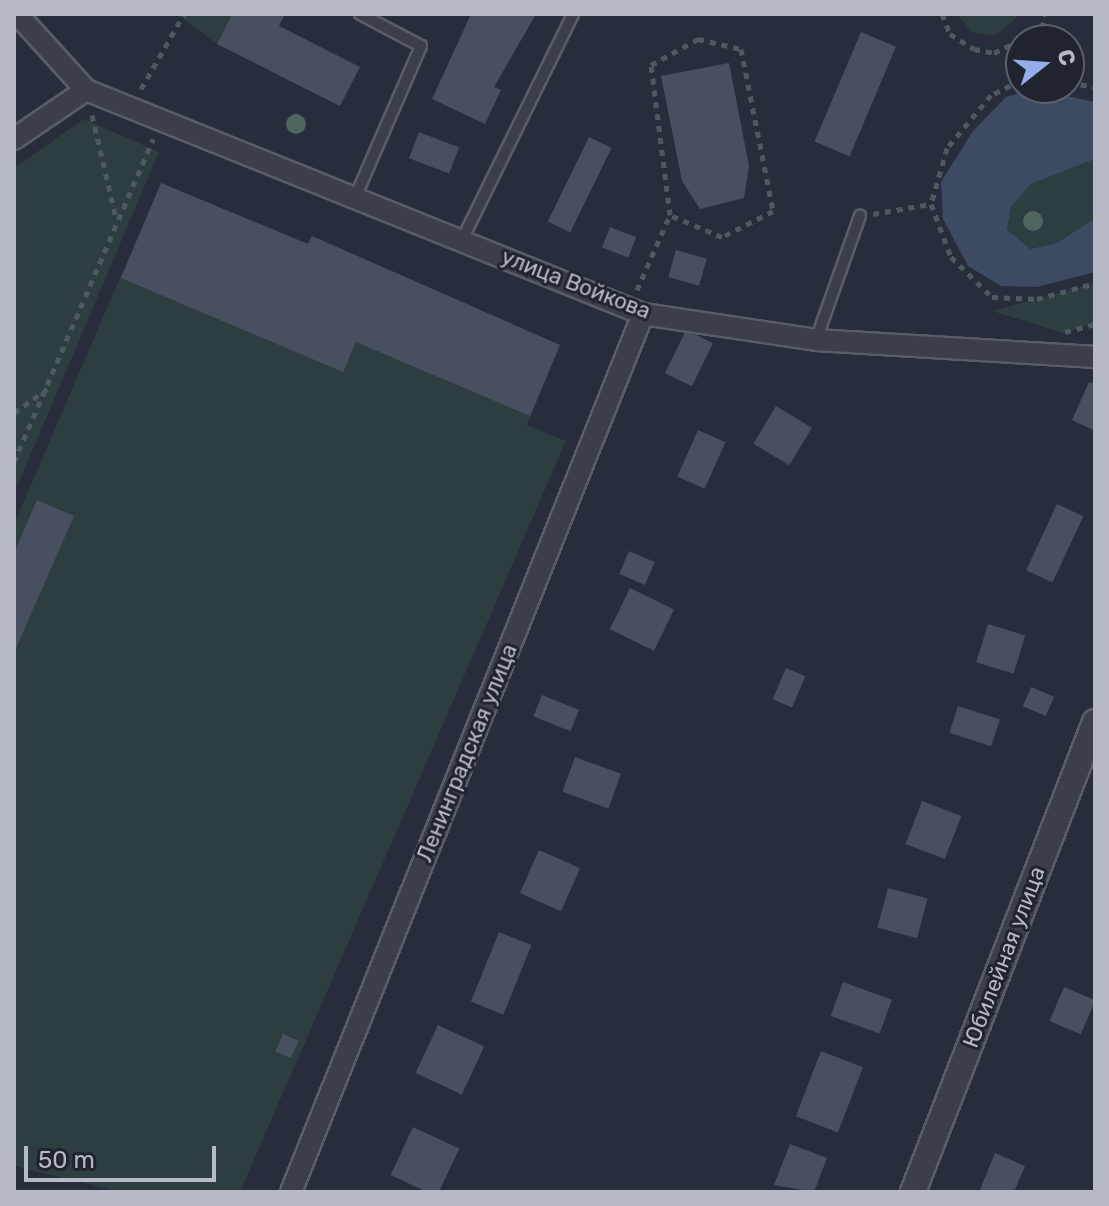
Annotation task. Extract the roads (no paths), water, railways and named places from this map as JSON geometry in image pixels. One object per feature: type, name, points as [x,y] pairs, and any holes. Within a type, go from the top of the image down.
[{"type":"street","points":[[14,139],[86,90],[17,14]]},
{"type":"street","name":"улица Войкова","points":[[86,90],[132,104],[160,124],[462,240],[636,311],[816,340],[1095,357]]},
{"type":"street","name":"Ленинградская улица","points":[[291,1192],[636,311]]},
{"type":"street","name":"Юбилейная улица","points":[[913,1192],[1095,722]]},
{"type":"lane","points":[[354,200],[421,46],[360,14]]},
{"type":"lane","points":[[462,240],[573,14]]},
{"type":"lane","points":[[816,340],[860,216]]},
{"type":"water","points":[[1005,98],[1005,104],[1095,102],[1095,159],[1031,184],[1011,207],[1007,230],[1030,249],[1057,243],[1095,218],[1095,272],[1037,287],[1001,286],[968,266],[943,219],[941,182],[973,131]]}]
